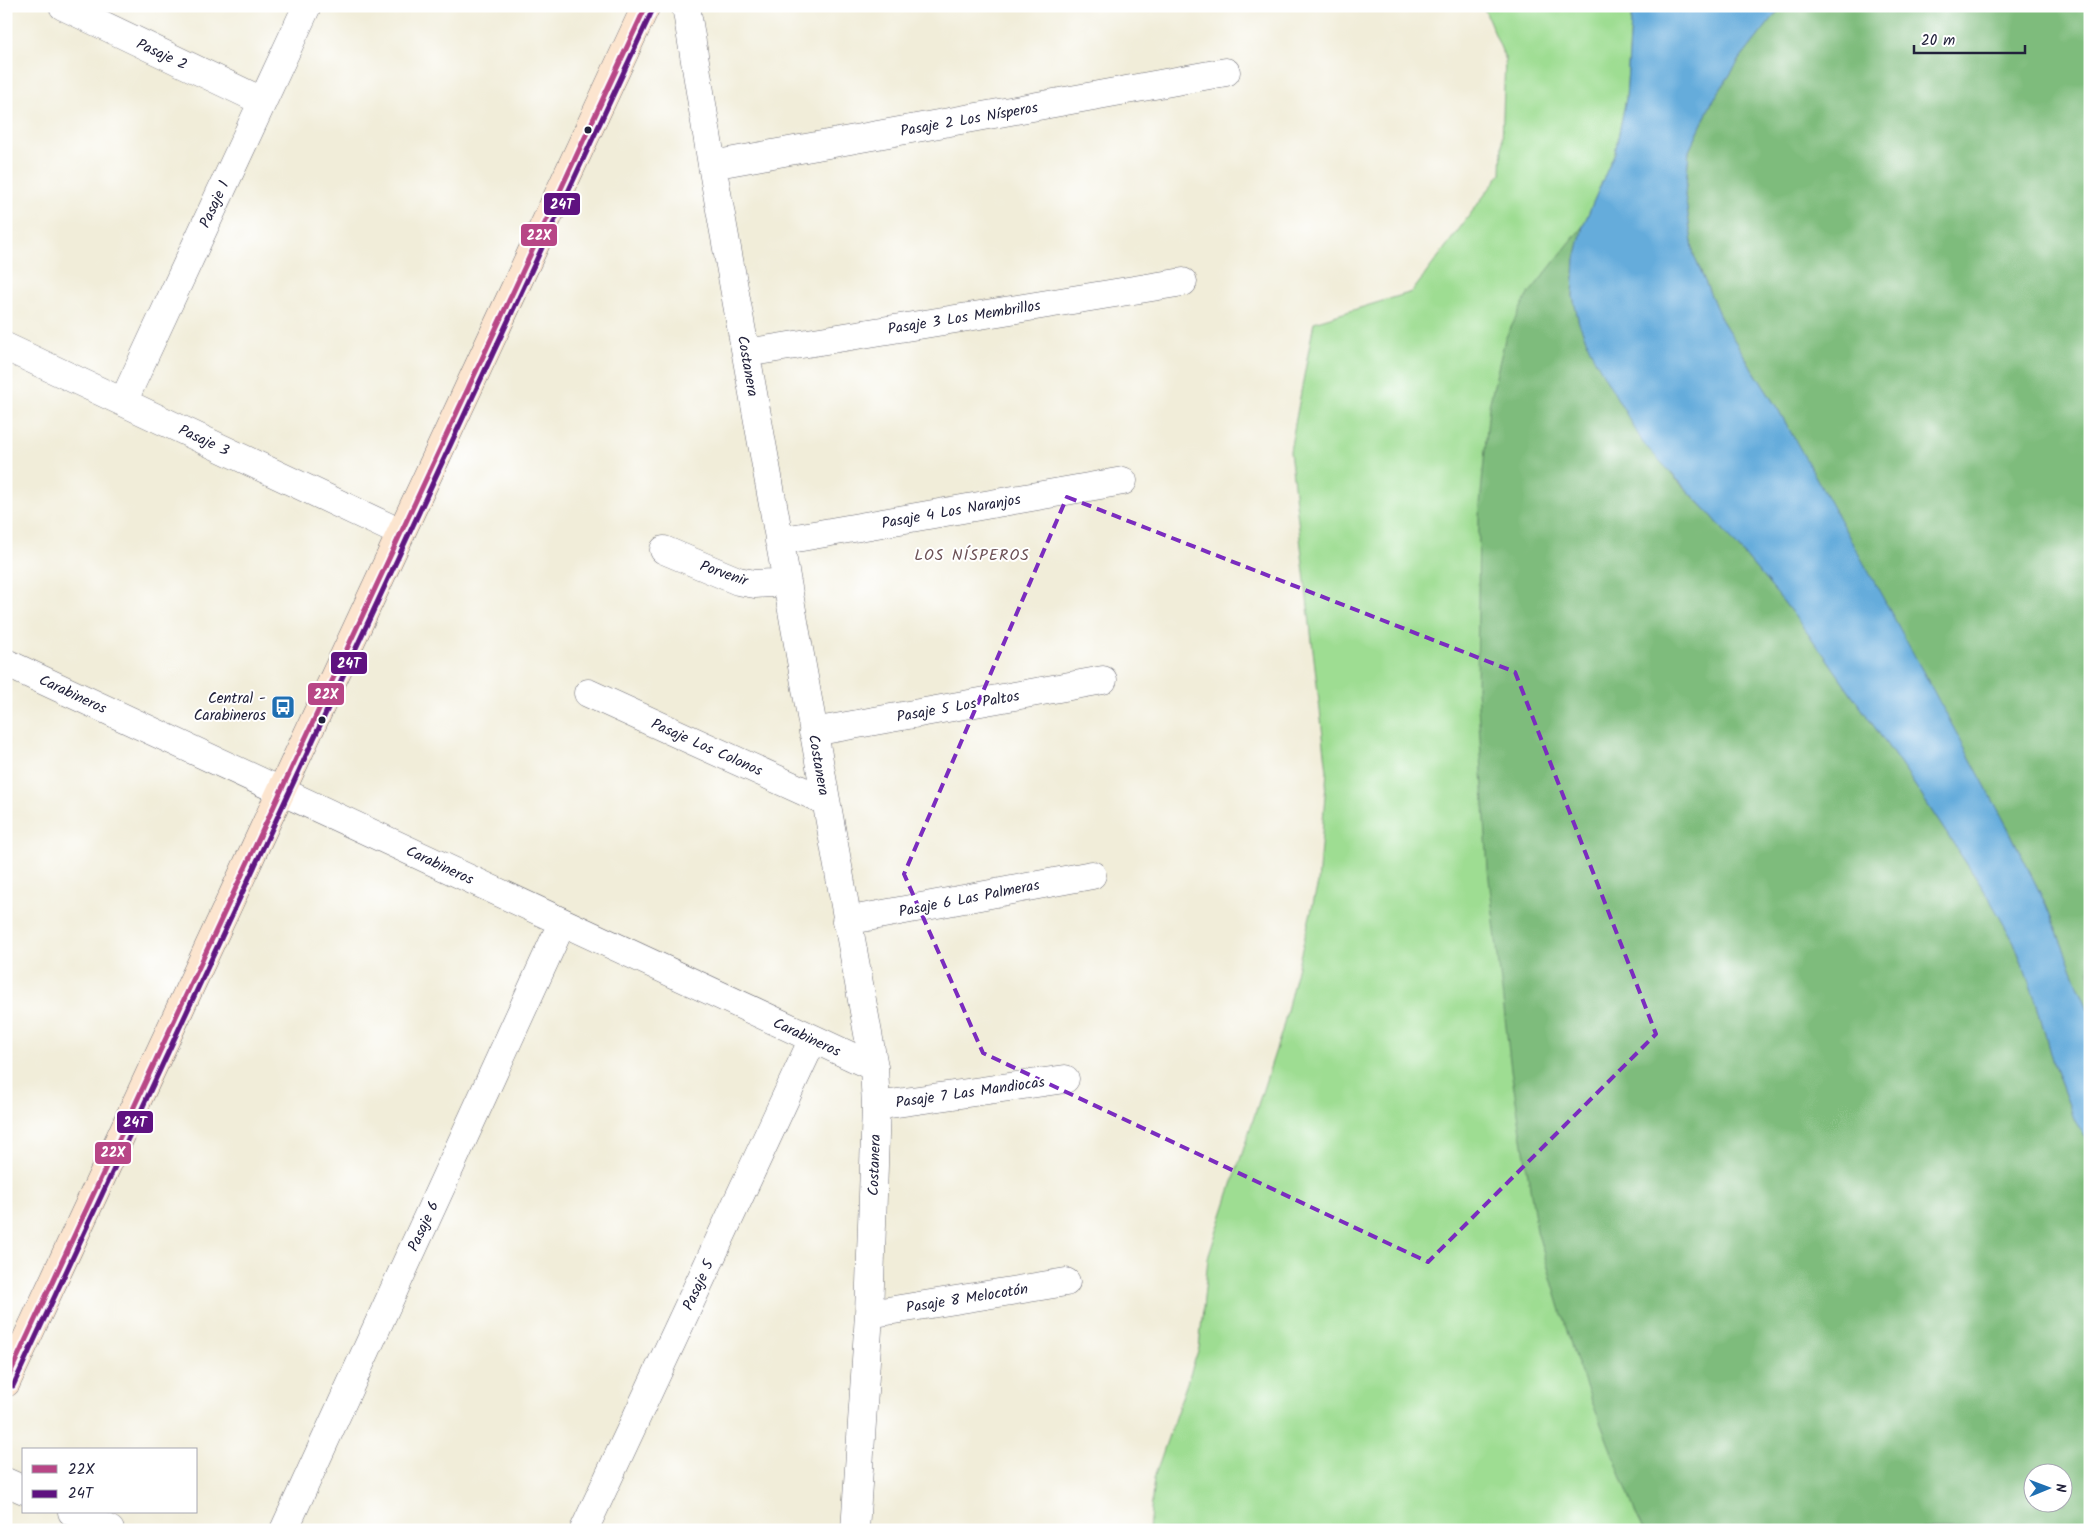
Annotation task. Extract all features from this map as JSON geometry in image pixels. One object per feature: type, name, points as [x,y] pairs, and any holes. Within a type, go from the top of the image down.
[{"type":"street","name":"Pasaje 2","points":[[63,6],[262,101]]},
{"type":"street","name":"Pasaje 1","points":[[123,402],[306,6]]},
{"type":"street","points":[[6,1383],[646,6]]},
{"type":"street","name":"Costanera","points":[[686,6],[712,165],[846,921],[874,1067],[876,1106],[869,1314],[855,1530]]},
{"type":"street","name":"Pasaje 2 Los Nísperos","points":[[712,165],[1226,72]]},
{"type":"street","name":"Pasaje 3 Los Membrillos","points":[[746,353],[1183,282]]},
{"type":"street","name":"Pasaje 3","points":[[6,347],[401,533]]},
{"type":"street","name":"Pasaje 4 Los Naranjos","points":[[779,541],[1123,481]]},
{"type":"street","name":"Porvenir","points":[[664,550],[738,581],[754,584],[786,582]]},
{"type":"street","name":"Carabineros","points":[[6,663],[874,1067]]},
{"type":"street","name":"Pasaje 5 Los Paltos","points":[[813,732],[1102,680]]},
{"type":"street","name":"Pasaje Los Colonos","points":[[588,693],[825,801]]},
{"type":"street","name":"Pasaje 6 Las Palmeras","points":[[846,921],[1092,875]]},
{"type":"street","name":"Pasaje 6","points":[[284,1530],[562,923]]},
{"type":"street","name":"Pasaje 5","points":[[584,1530],[813,1040]]},
{"type":"street","name":"Pasaje 7 Las Mandiocas","points":[[876,1106],[1065,1079]]},
{"type":"street","name":"Pasaje 8 Melocotón","points":[[869,1314],[1066,1282]]},
{"type":"street","points":[[6,1482],[22,1489]]},
{"type":"street","points":[[76,1514],[110,1530]]},
{"type":"highlighted area","points":[[1067,497],[1515,672],[1656,1034],[1428,1262],[983,1053],[904,874]]},
{"type":"green space","points":[[1483,6],[1632,6],[1626,99],[1615,152],[1583,226],[1672,475],[1783,601],[1825,656],[1935,814],[2090,6],[2090,1530],[1149,1530],[1154,1478],[1199,1348],[1208,1258],[1282,1031],[1318,883],[1327,771],[1290,451],[1314,322],[1412,292],[1501,173],[1505,58]]},
{"type":"green space","points":[[1782,6],[2090,6],[2090,1014],[2046,905],[2008,828],[1779,411],[1721,319],[1694,256],[1685,195],[1689,151],[1712,102],[1741,58]]},
{"type":"green space","points":[[1583,226],[1575,259],[1573,296],[1579,323],[1672,475],[1711,515],[1783,601],[1825,656],[1908,775],[1986,893],[2014,942],[2036,1001],[2053,1063],[2075,1121],[2090,1144],[2090,1530],[1644,1530],[1636,1514],[1575,1358],[1537,1231],[1511,1070],[1488,870],[1477,690],[1479,516],[1489,406],[1505,339],[1527,296]]},
{"type":"water","points":[[1632,6],[1782,6],[1741,58],[1712,102],[1689,151],[1685,195],[1694,256],[1721,319],[1779,411],[1882,596],[2008,828],[2046,905],[2090,1014],[2090,1144],[2075,1121],[2053,1063],[2036,1001],[2014,942],[1986,893],[1908,775],[1825,656],[1783,601],[1711,515],[1643,443],[1594,358],[1579,323],[1573,296],[1575,259],[1583,226],[1615,152],[1626,99]]},
{"type":"transit line","name":"22X","points":[[6,1382],[646,6]]},
{"type":"transit line","name":"24T","points":[[13,1386],[653,9]]},
{"type":"place","name":"Central - Carabineros","points":[[283,707]]},
{"type":"district","name":"LOS NÍSPEROS","points":[[972,554]]}]
